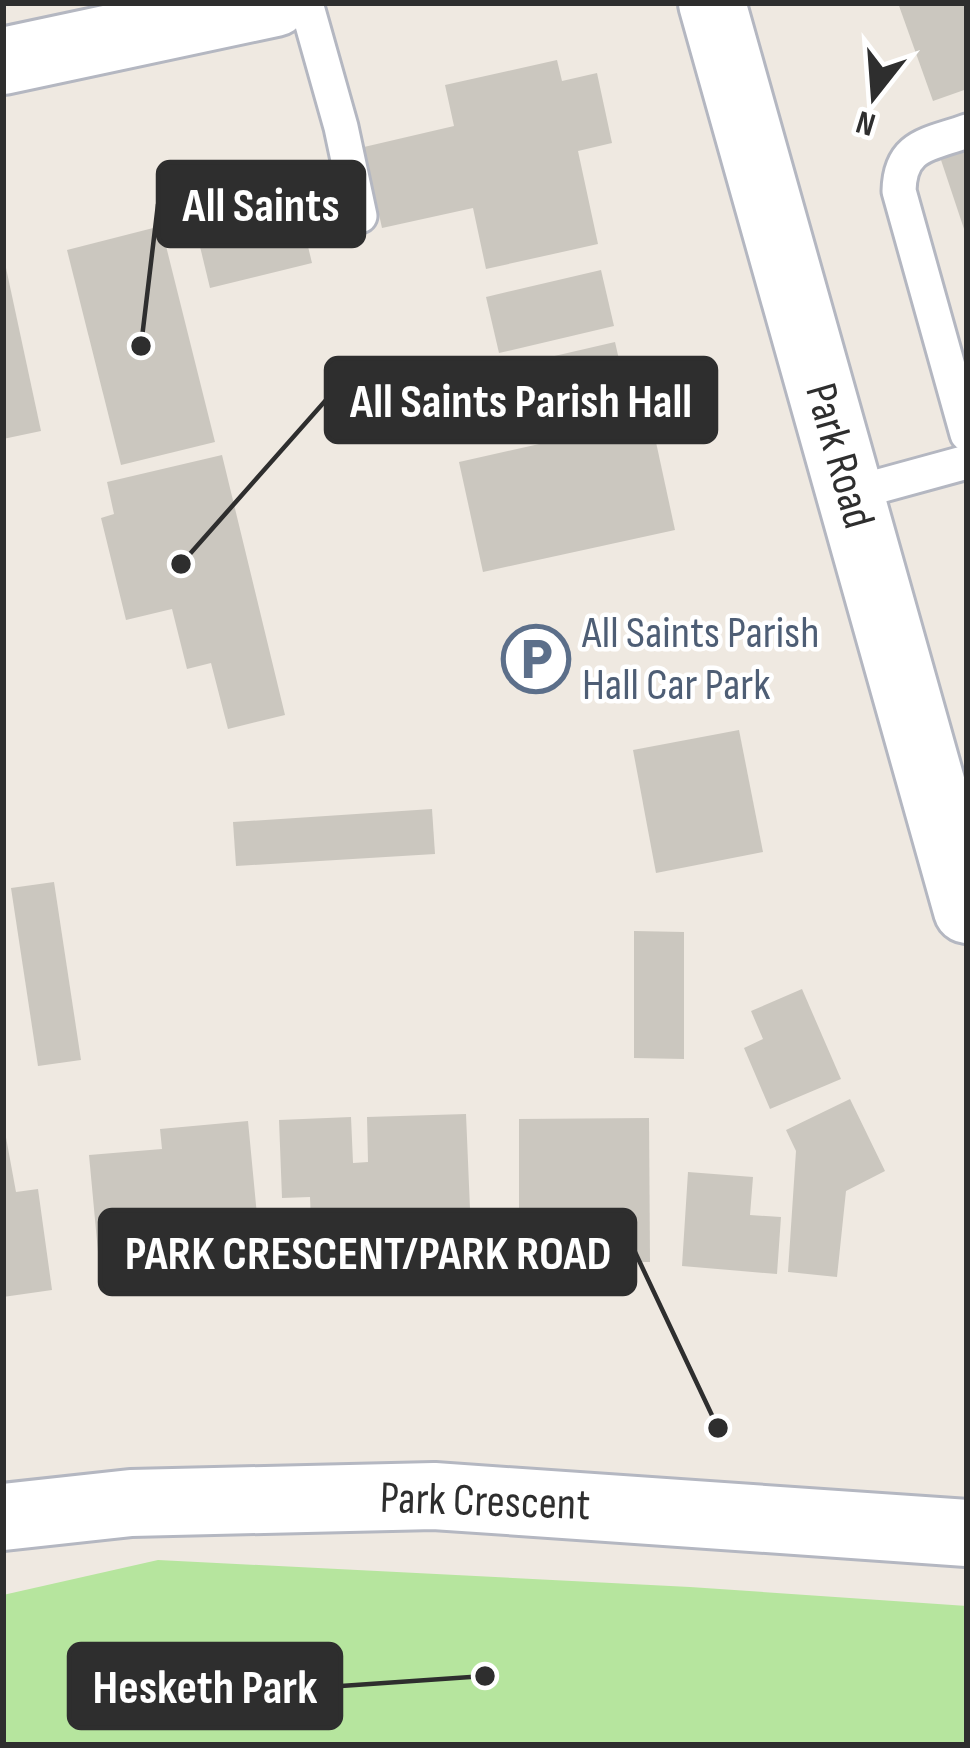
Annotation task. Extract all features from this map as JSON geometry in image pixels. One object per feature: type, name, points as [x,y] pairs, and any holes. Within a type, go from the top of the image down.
[{"type":"street","points":[[3,61],[275,3]]},
{"type":"street","name":"Park Road","points":[[712,3],[967,910]]},
{"type":"street","name":"Park Crescent","points":[[3,1517],[131,1503],[434,1496],[967,1533]]},
{"type":"lane","points":[[306,3],[360,216]]},
{"type":"lane","points":[[967,131],[911,152],[900,167],[899,179],[967,434]]},
{"type":"lane","points":[[850,494],[967,462]]},
{"type":"green space","points":[[158,1560],[967,1606],[967,1745],[3,1745],[3,1595]]},
{"type":"building","points":[[898,3],[967,3],[967,89],[933,101]]},
{"type":"building","points":[[557,60],[562,81],[597,73],[612,143],[578,151],[598,244],[486,269],[473,208],[382,228],[364,147],[454,126],[445,85]]},
{"type":"building","points":[[967,145],[967,235],[966,235],[939,154]]},
{"type":"building","points":[[298,205],[312,263],[210,288],[196,230]]},
{"type":"building","points":[[161,226],[215,442],[121,465],[67,250]]},
{"type":"building","points":[[3,254],[41,431],[3,439]]},
{"type":"building","points":[[601,270],[614,326],[499,353],[486,297]]},
{"type":"building","points":[[615,342],[628,399],[517,425],[503,368]]},
{"type":"building","points":[[651,419],[675,530],[483,572],[459,462]]},
{"type":"building","points":[[222,455],[285,715],[228,729],[211,663],[187,669],[172,609],[126,620],[101,518],[114,514],[107,482]]},
{"type":"building","points":[[739,730],[763,852],[656,873],[633,750]]},
{"type":"building","points":[[432,809],[435,854],[236,866],[233,822]]},
{"type":"building","points":[[54,882],[81,1060],[38,1066],[11,888]]},
{"type":"building","points":[[634,931],[684,932],[684,1059],[634,1058]]},
{"type":"building","points":[[802,989],[841,1079],[770,1109],[744,1048],[763,1039],[751,1011]]},
{"type":"building","points":[[850,1099],[885,1171],[846,1191],[837,1277],[788,1272],[796,1151],[786,1130]]},
{"type":"building","points":[[466,1114],[472,1257],[387,1261],[386,1246],[312,1249],[310,1197],[282,1198],[279,1120],[351,1117],[353,1163],[368,1162],[367,1117]]},
{"type":"building","points":[[649,1118],[650,1262],[519,1262],[519,1119]]},
{"type":"building","points":[[3,1121],[16,1192],[38,1189],[52,1290],[3,1297]]},
{"type":"building","points":[[248,1121],[262,1268],[101,1284],[89,1155],[162,1149],[160,1129]]},
{"type":"building","points":[[688,1172],[753,1177],[750,1215],[781,1217],[777,1274],[682,1266]]},
{"type":"place","name":"All Saints","points":[[141,346]]},
{"type":"place","name":"All Saints Parish Hall","points":[[181,564]]},
{"type":"place","name":"All Saints Parish Hall Car Park","points":[[536,659]]},
{"type":"place","name":"PARK CRESCENT/PARK ROAD","points":[[718,1428]]},
{"type":"place","name":"Hesketh Park","points":[[485,1676]]}]
